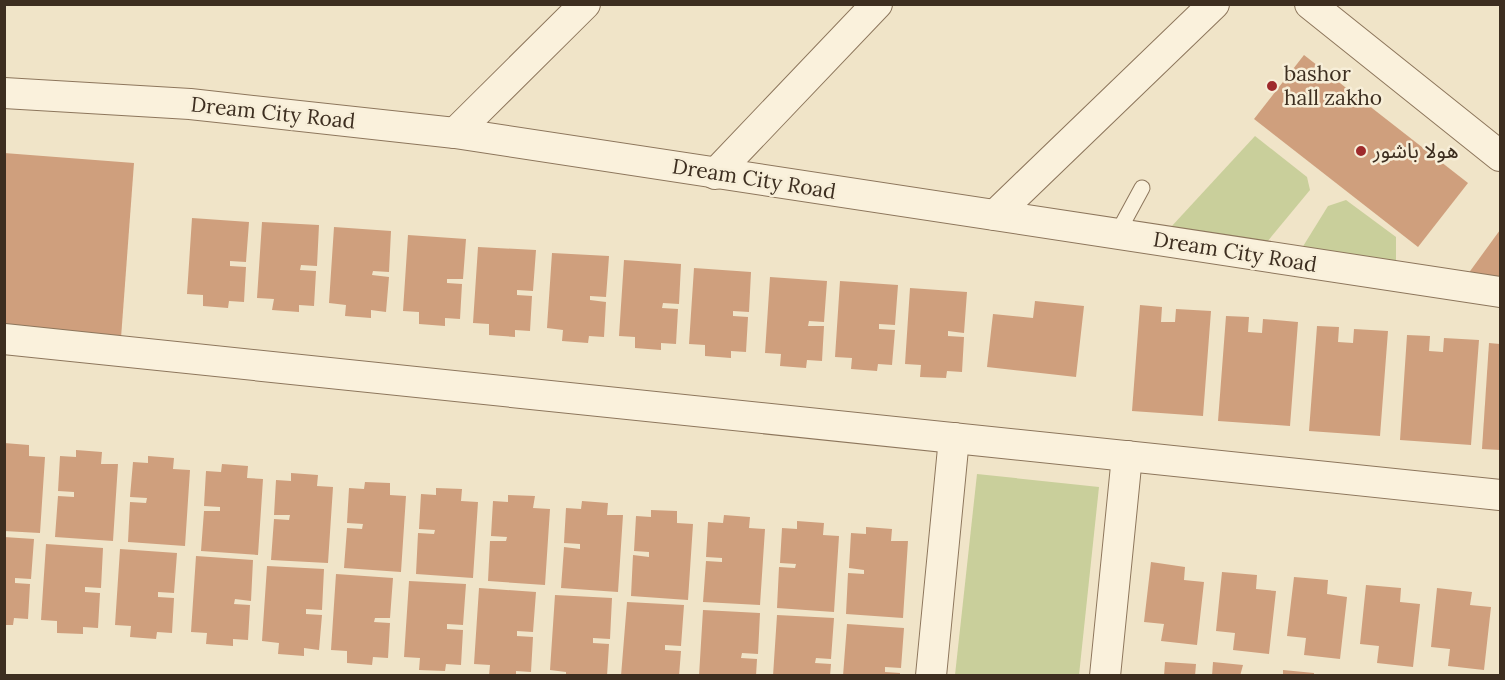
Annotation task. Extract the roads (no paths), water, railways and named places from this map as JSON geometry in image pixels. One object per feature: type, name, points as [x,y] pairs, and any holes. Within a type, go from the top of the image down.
[{"type":"street","points":[[455,133],[585,4]]},
{"type":"street","points":[[715,174],[877,4]]},
{"type":"street","points":[[995,215],[1214,4]]},
{"type":"street","points":[[1310,4],[1500,156]]},
{"type":"street","name":"Dream City Road","points":[[4,93],[190,104],[455,133],[1500,292]]},
{"type":"street","points":[[4,339],[1500,495]]},
{"type":"street","points":[[931,675],[954,438]]},
{"type":"street","points":[[1105,675],[1127,456]]},
{"type":"lane","points":[[1117,234],[1142,189]]},
{"type":"place","name":"bashor hall zakho","points":[[1272,86]]},
{"type":"place","name":"هولا باشور","points":[[1361,151]]}]
